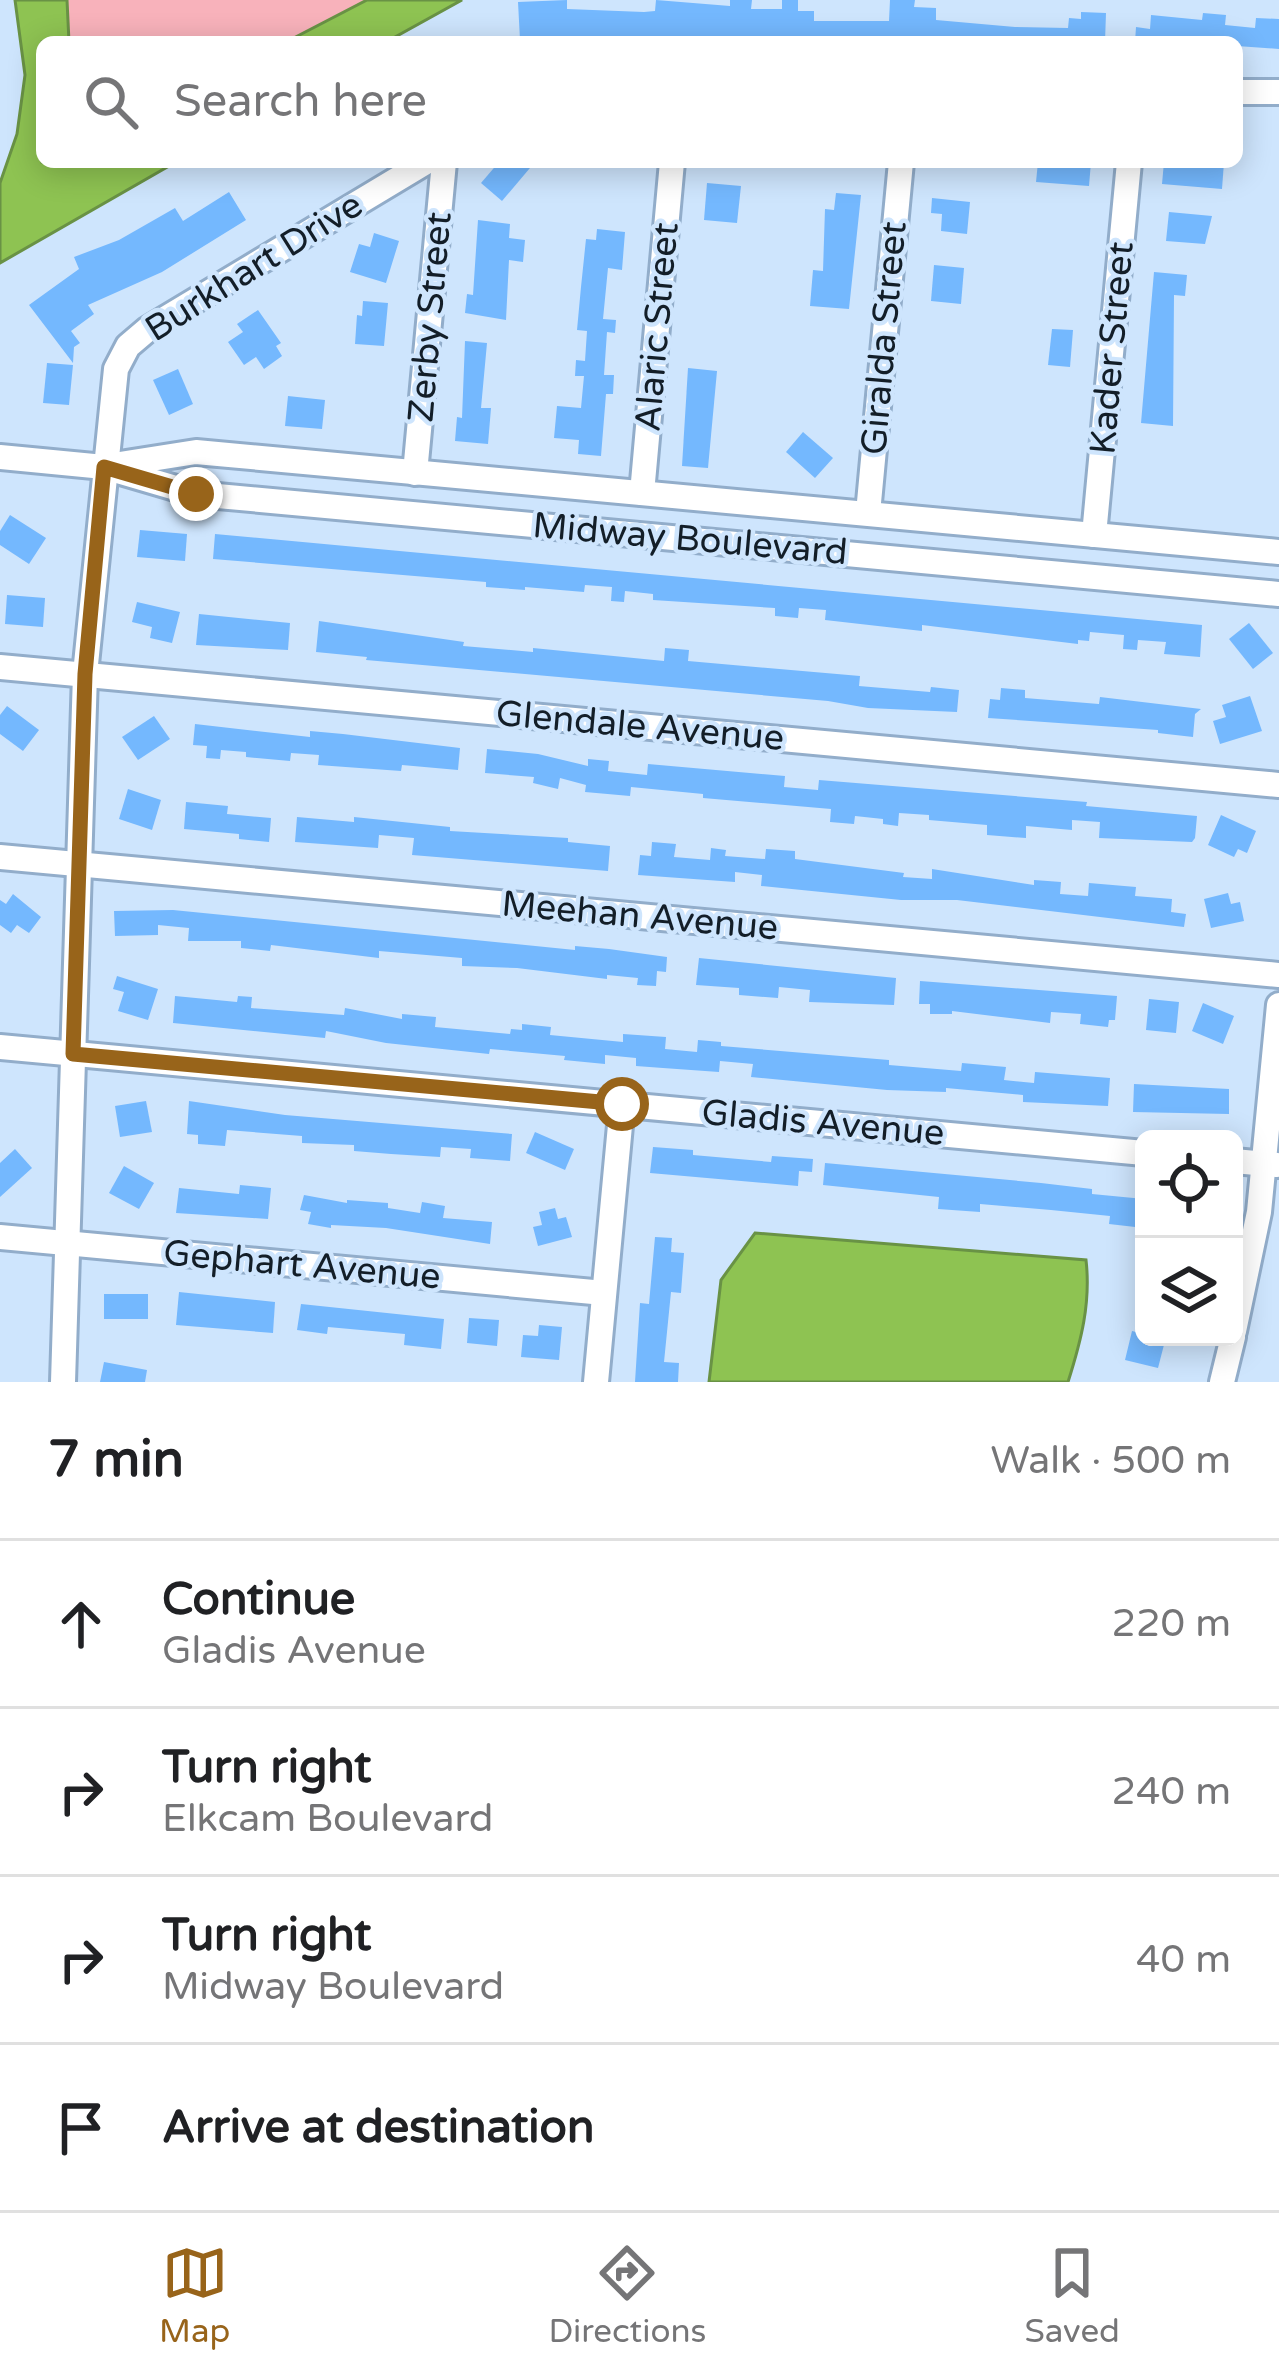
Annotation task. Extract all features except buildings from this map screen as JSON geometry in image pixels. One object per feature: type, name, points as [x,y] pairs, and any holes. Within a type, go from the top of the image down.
[{"type":"street","points":[[1243,92],[1279,92]]},
{"type":"street","name":"Burkhart Drive","points":[[63,1382],[85,674],[116,369],[128,346],[148,328],[417,168]]},
{"type":"street","name":"Zerby Street","points":[[415,473],[443,168]]},
{"type":"street","name":"Alaric Street","points":[[642,493],[671,168]]},
{"type":"street","name":"Giralda Street","points":[[868,513],[900,168]]},
{"type":"street","name":"Kader Street","points":[[1094,535],[1128,168]]},
{"type":"street","name":"Midway Boulevard","points":[[104,467],[196,452],[1279,551]]},
{"type":"street","name":"Midway Boulevard","points":[[0,457],[104,467],[196,494],[1279,594]]},
{"type":"street","name":"Glendale Avenue","points":[[0,667],[1279,784]]},
{"type":"street","name":"Meehan Avenue","points":[[0,856],[1279,975]]},
{"type":"street","points":[[1243,1295],[1272,1164],[1279,1005]]},
{"type":"street","name":"Gladis Avenue","points":[[0,1047],[1135,1152]]},
{"type":"street","points":[[596,1382],[622,1104]]},
{"type":"street","name":"Gephart Avenue","points":[[0,1237],[604,1293]]},
{"type":"street","points":[[1222,1382],[1230,1346]]},
{"type":"shaded area","points":[[15,0],[67,0],[69,36],[36,36],[36,168],[166,168],[0,263],[0,183],[17,134],[25,75]]},
{"type":"shaded area","points":[[67,0],[367,0],[298,36],[69,36]]},
{"type":"shaded area","points":[[367,0],[462,0],[397,36],[298,36]]},
{"type":"shaded area","points":[[755,1233],[1086,1260],[1084,1322],[1068,1382],[709,1382],[721,1280]]},
{"type":"route","points":[[196,494],[104,467],[85,674],[73,1054],[622,1104]]}]
